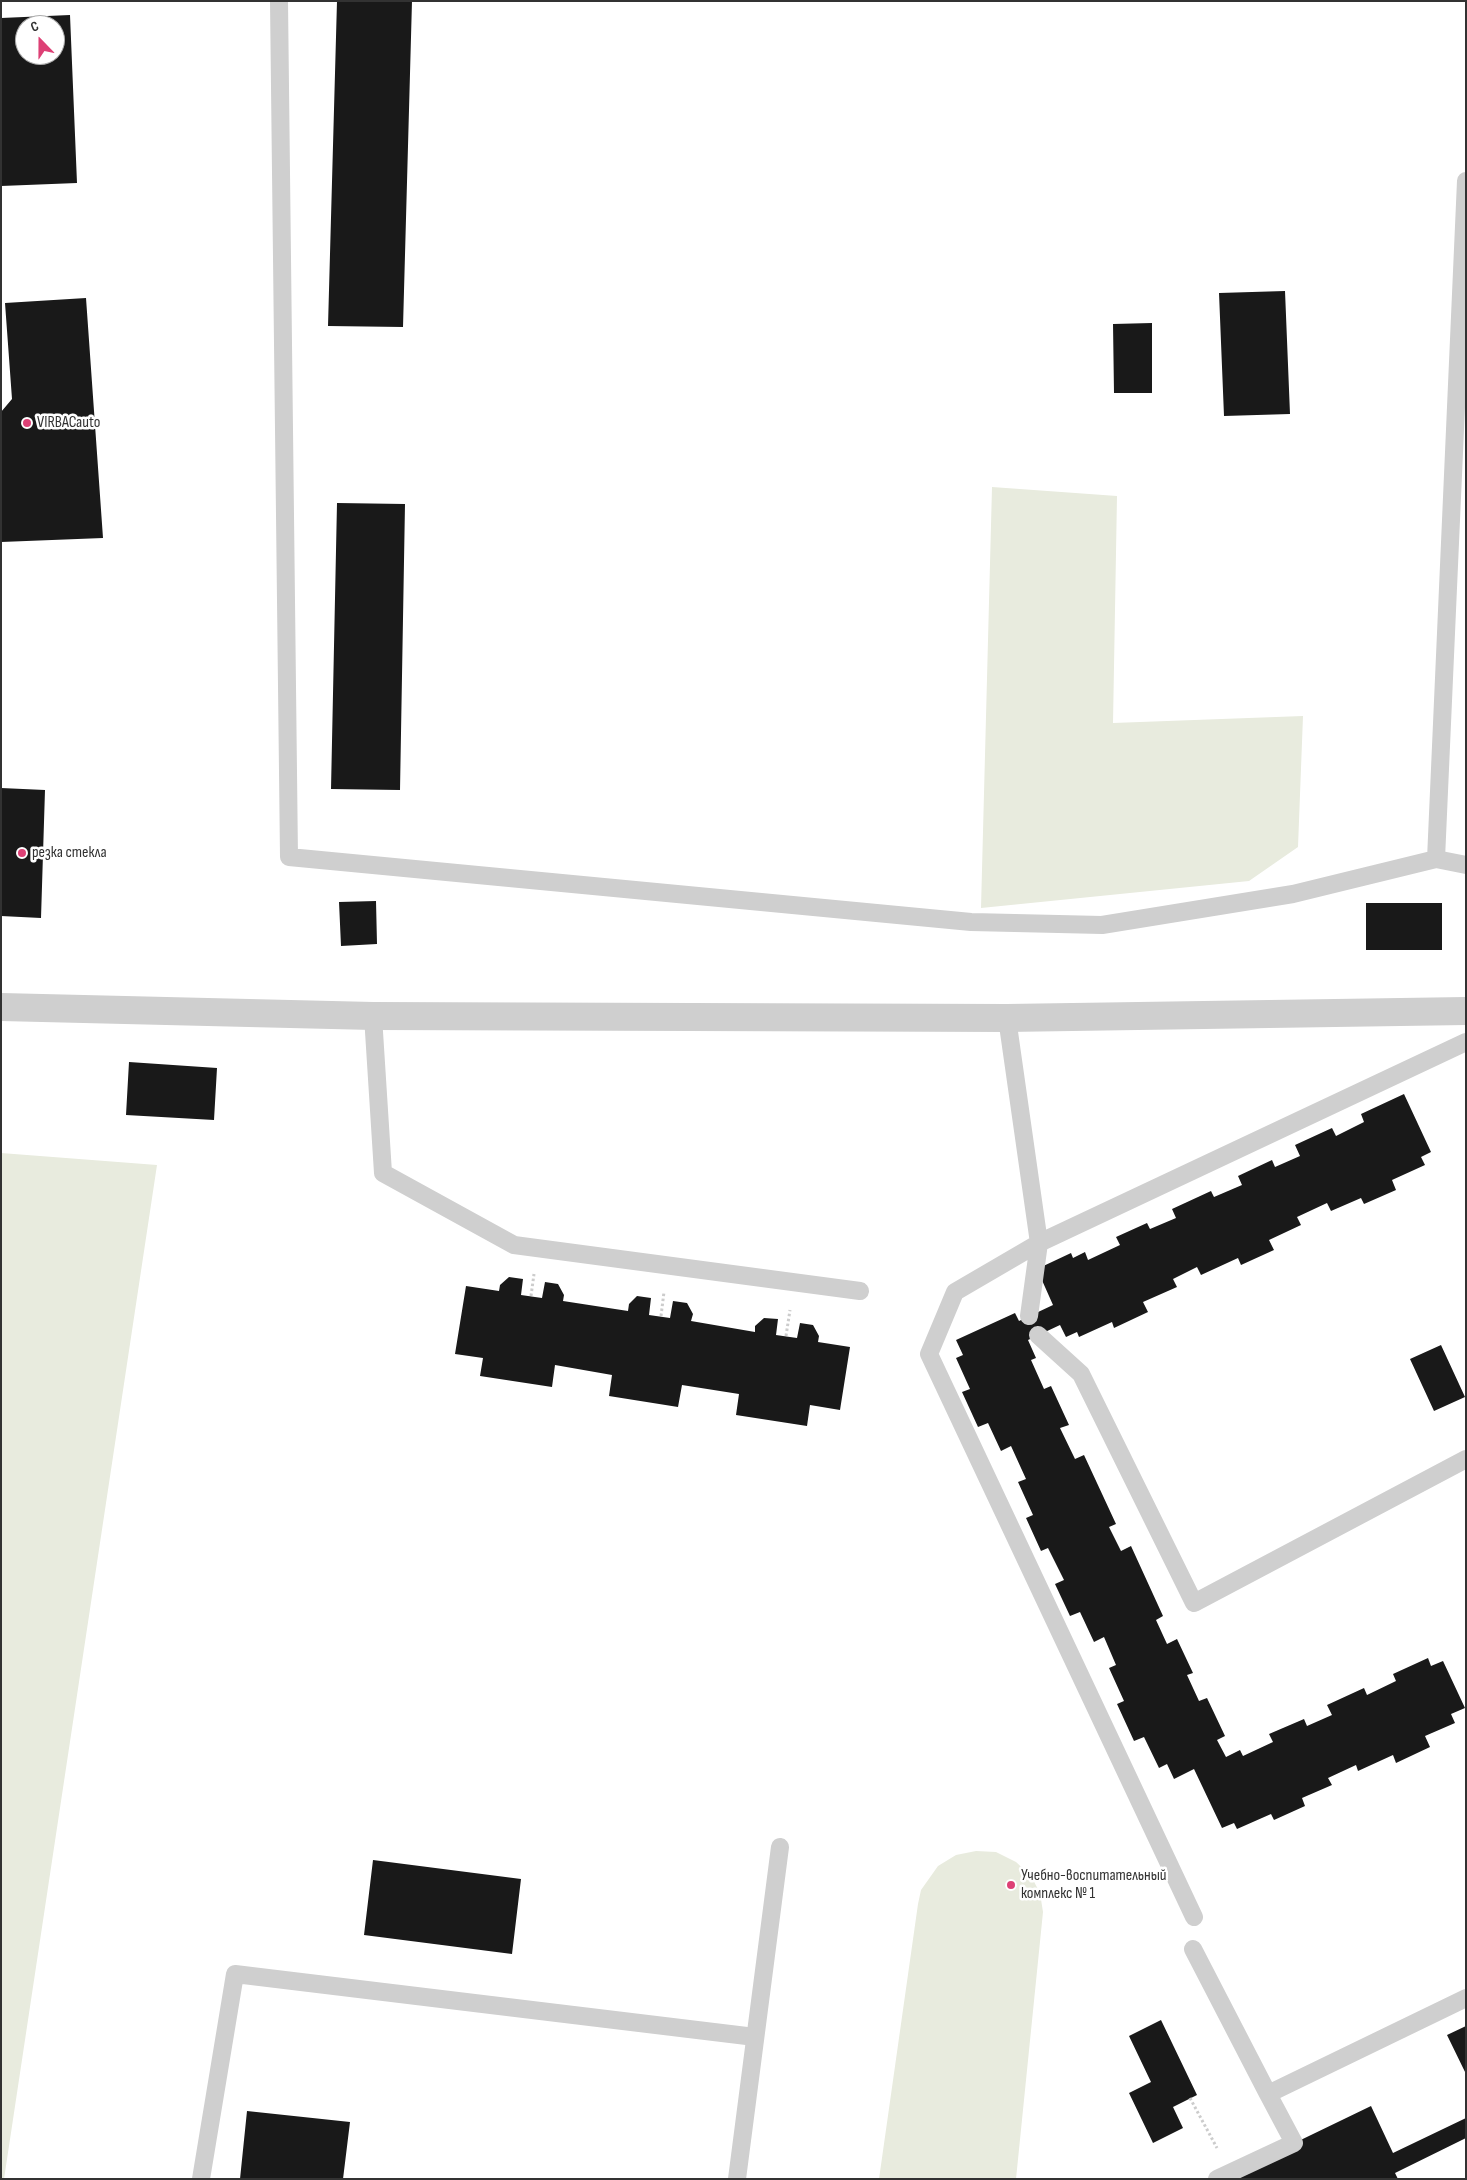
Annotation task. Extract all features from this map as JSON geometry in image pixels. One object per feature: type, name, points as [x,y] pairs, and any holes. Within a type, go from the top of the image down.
[{"type":"street","points":[[1,1006],[373,1016],[1006,1018],[1466,1011]]},
{"type":"lane","points":[[279,1],[289,857],[971,922],[1102,924],[1293,894],[1436,859],[1466,865]]},
{"type":"lane","points":[[1436,859],[1466,181]]},
{"type":"lane","points":[[373,1016],[383,1173],[514,1245],[860,1291]]},
{"type":"lane","points":[[1006,1018],[1039,1243],[1029,1316]]},
{"type":"lane","points":[[1194,1916],[929,1354],[956,1292],[1039,1243],[1466,1042]]},
{"type":"lane","points":[[1038,1335],[1082,1374],[1194,1603],[1466,1460]]},
{"type":"lane","points":[[737,2179],[780,1847]]},
{"type":"lane","points":[[1193,1949],[1294,2143],[1224,2176]]},
{"type":"lane","points":[[201,2179],[234,1974],[755,2037]]},
{"type":"lane","points":[[1268,2094],[1466,1998]]},
{"type":"path","points":[[1190,2098],[1224,2176]]},
{"type":"shaded area","points":[[992,487],[1117,496],[1113,723],[1303,716],[1298,847],[1249,881],[981,908]]},
{"type":"shaded area","points":[[1,1153],[157,1165],[4,2179],[1,2179]]},
{"type":"shaded area","points":[[976,1851],[996,1852],[1016,1862],[1031,1876],[1040,1893],[1043,1912],[1016,2179],[879,2179],[921,1890],[938,1866],[956,1855]]},
{"type":"building","points":[[337,1],[412,1],[403,327],[328,326]]},
{"type":"building","points":[[65,15],[70,15],[77,183],[1,186],[1,18],[15,17],[15,65],[65,65]]},
{"type":"building","points":[[1285,291],[1290,414],[1224,416],[1219,293]]},
{"type":"building","points":[[86,298],[103,538],[1,542],[1,412],[12,399],[5,303]]},
{"type":"building","points":[[1152,323],[1152,393],[1114,393],[1113,324]]},
{"type":"building","points":[[337,503],[405,504],[400,790],[331,789]]},
{"type":"building","name":"резка стекла","points":[[1,788],[45,790],[41,918],[1,916]]},
{"type":"building","points":[[376,901],[377,944],[341,946],[339,902]]},
{"type":"building","points":[[1366,903],[1442,903],[1442,950],[1366,950]]},
{"type":"building","points":[[129,1062],[217,1068],[214,1120],[126,1115]]},
{"type":"building","points":[[1404,1094],[1431,1152],[1421,1157],[1425,1165],[1392,1180],[1396,1190],[1364,1204],[1361,1198],[1331,1211],[1327,1203],[1297,1217],[1301,1225],[1269,1240],[1274,1250],[1241,1265],[1238,1258],[1201,1275],[1197,1267],[1173,1279],[1177,1287],[1143,1302],[1148,1312],[1114,1328],[1112,1322],[1079,1337],[1077,1332],[1066,1337],[1060,1325],[1028,1340],[1036,1358],[1031,1360],[1044,1389],[1051,1386],[1069,1425],[1060,1428],[1075,1459],[1084,1455],[1116,1524],[1109,1527],[1121,1551],[1131,1546],[1163,1616],[1156,1620],[1167,1644],[1177,1639],[1193,1673],[1187,1675],[1199,1701],[1207,1698],[1225,1736],[1217,1740],[1226,1757],[1240,1750],[1243,1756],[1273,1742],[1269,1734],[1304,1719],[1307,1726],[1332,1715],[1327,1705],[1364,1688],[1367,1695],[1396,1681],[1393,1674],[1428,1658],[1431,1666],[1443,1661],[1465,1708],[1451,1714],[1455,1723],[1425,1736],[1430,1747],[1396,1763],[1393,1755],[1358,1771],[1356,1765],[1328,1778],[1332,1785],[1302,1798],[1305,1806],[1274,1820],[1271,1814],[1237,1829],[1234,1823],[1222,1828],[1194,1769],[1174,1779],[1167,1764],[1159,1768],[1144,1737],[1134,1741],[1117,1704],[1124,1701],[1109,1668],[1116,1665],[1104,1637],[1094,1642],[1080,1612],[1070,1616],[1055,1584],[1064,1580],[1048,1548],[1041,1551],[1026,1518],[1033,1515],[1018,1482],[1026,1479],[1011,1446],[1001,1451],[988,1423],[978,1427],[962,1392],[970,1389],[956,1358],[963,1355],[956,1340],[1015,1313],[1019,1321],[1053,1305],[1037,1269],[1071,1253],[1073,1258],[1085,1252],[1088,1260],[1120,1245],[1116,1237],[1147,1223],[1150,1229],[1176,1218],[1172,1209],[1211,1191],[1214,1197],[1242,1185],[1238,1176],[1272,1160],[1275,1167],[1300,1156],[1295,1145],[1332,1128],[1336,1136],[1364,1122],[1361,1114]]},
{"type":"building","points":[[509,1277],[523,1279],[521,1295],[542,1298],[545,1282],[558,1284],[564,1295],[563,1301],[628,1311],[629,1304],[637,1296],[651,1298],[649,1315],[670,1318],[673,1301],[687,1303],[693,1314],[691,1321],[755,1332],[755,1326],[764,1318],[778,1319],[776,1335],[797,1338],[800,1323],[813,1325],[819,1336],[818,1342],[850,1347],[840,1410],[810,1405],[807,1426],[736,1415],[739,1394],[682,1385],[678,1407],[609,1396],[612,1375],[555,1365],[552,1387],[480,1376],[483,1358],[455,1354],[466,1286],[499,1291],[500,1285]]},
{"type":"building","points":[[1441,1345],[1465,1397],[1434,1411],[1410,1359]]},
{"type":"building","points":[[373,1860],[521,1879],[512,1954],[364,1935]]},
{"type":"building","points":[[1161,2020],[1197,2095],[1173,2107],[1183,2128],[1153,2143],[1129,2093],[1151,2082],[1129,2036]]},
{"type":"building","points":[[1466,2026],[1466,2074],[1447,2035]]},
{"type":"building","points":[[1371,2106],[1393,2153],[1466,2118],[1466,2138],[1395,2173],[1398,2179],[1220,2179]]},
{"type":"building","points":[[247,2111],[350,2122],[343,2179],[240,2179]]},
{"type":"place","name":"VIRBACauto","points":[[27,423]]},
{"type":"place","name":"резка стекла","points":[[22,853]]},
{"type":"place","name":"Учебно-воспитательный комплекс № 1","points":[[1011,1885]]}]
